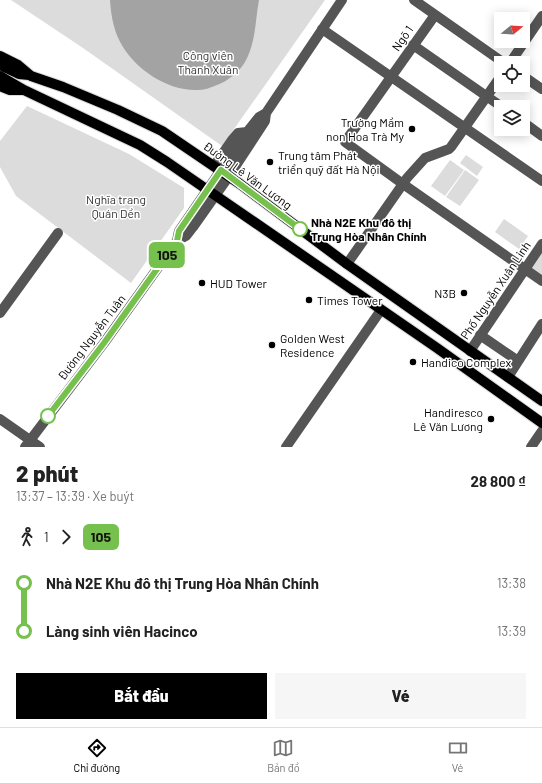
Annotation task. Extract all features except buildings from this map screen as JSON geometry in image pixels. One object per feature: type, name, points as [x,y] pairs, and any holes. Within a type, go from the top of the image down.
[{"type":"main road","name":"Đường Lê Văn Lương","points":[[0,56],[18,65],[31,76],[63,87],[144,121],[162,131],[221,171],[347,264],[542,401]]},
{"type":"main road","points":[[0,65],[19,74],[31,76]]},
{"type":"main road","points":[[0,76],[24,90],[140,145],[276,236],[542,423]]},
{"type":"main road","points":[[0,86],[10,90],[24,90]]},
{"type":"street","points":[[221,171],[231,164],[265,121],[266,113],[342,0]]},
{"type":"street","points":[[414,0],[494,56]]},
{"type":"street","name":"Ngõ 1","points":[[403,184],[345,142],[435,15]]},
{"type":"street","points":[[515,56],[542,16]]},
{"type":"street","points":[[322,29],[542,181]]},
{"type":"street","points":[[413,45],[494,101]]},
{"type":"street","points":[[530,81],[542,89]]},
{"type":"street","points":[[347,264],[403,184],[427,156],[451,147],[494,86]]},
{"type":"street","points":[[231,164],[247,132],[259,117],[266,113]]},
{"type":"street","points":[[530,127],[542,136]]},
{"type":"street","points":[[221,171],[232,140],[238,133],[247,132]]},
{"type":"street","name":"Đường Nguyễn Tuân","points":[[28,444],[104,343],[177,241],[186,236],[202,206],[211,193],[221,171]]},
{"type":"street","points":[[403,184],[542,281]]},
{"type":"street","points":[[0,313],[58,233]]},
{"type":"street","name":"Phố Nguyễn Xuân Linh","points":[[470,351],[542,244]]},
{"type":"street","points":[[286,447],[381,310]]},
{"type":"street","points":[[508,377],[542,324]]},
{"type":"street","points":[[480,335],[518,361]]},
{"type":"street","points":[[0,419],[28,444],[40,447]]},
{"type":"street","points":[[531,447],[540,434]]},
{"type":"green space","name":"Công viên Thanh Xuân","points":[[11,0],[325,0],[222,146],[83,48]]},
{"type":"green space","name":"Nghĩa trang Quán Dền","points":[[27,106],[129,154],[184,188],[184,208],[131,283],[16,196],[0,167],[0,141]]},
{"type":"green space","points":[[466,155],[483,167],[477,176],[460,163]]},
{"type":"green space","points":[[450,160],[464,170],[445,196],[431,186]]},
{"type":"green space","points":[[465,170],[479,180],[460,206],[446,197]]},
{"type":"green space","points":[[504,219],[528,236],[519,249],[495,232]]},
{"type":"green space","points":[[542,244],[542,281],[525,269]]},
{"type":"shaded area","points":[[110,0],[259,0],[253,40],[249,55],[243,66],[233,76],[221,83],[200,90],[175,87],[154,78],[136,64],[123,47],[117,36],[111,12]]},
{"type":"bus line","name":"105","points":[[48,416],[104,343],[177,241],[179,231],[221,170],[300,229]]},
{"type":"place","name":"Trường Mầm non Hoa Trà My","points":[[412,129]]},
{"type":"place","name":"Trung tâm Phát triển quỹ đất Hà Nội","points":[[270,162]]},
{"type":"place","name":"Nhà N2E Khu đô thị Trung Hòa Nhân Chính","points":[[300,229]]},
{"type":"place","name":"HUD Tower","points":[[202,283]]},
{"type":"place","name":"N3B","points":[[464,293]]},
{"type":"place","name":"Times Tower","points":[[309,300]]},
{"type":"place","name":"Golden West Residence","points":[[272,345]]},
{"type":"place","name":"Handico Complex","points":[[413,362]]},
{"type":"place","name":"Handiresco Lê Văn Lương","points":[[491,419]]}]
